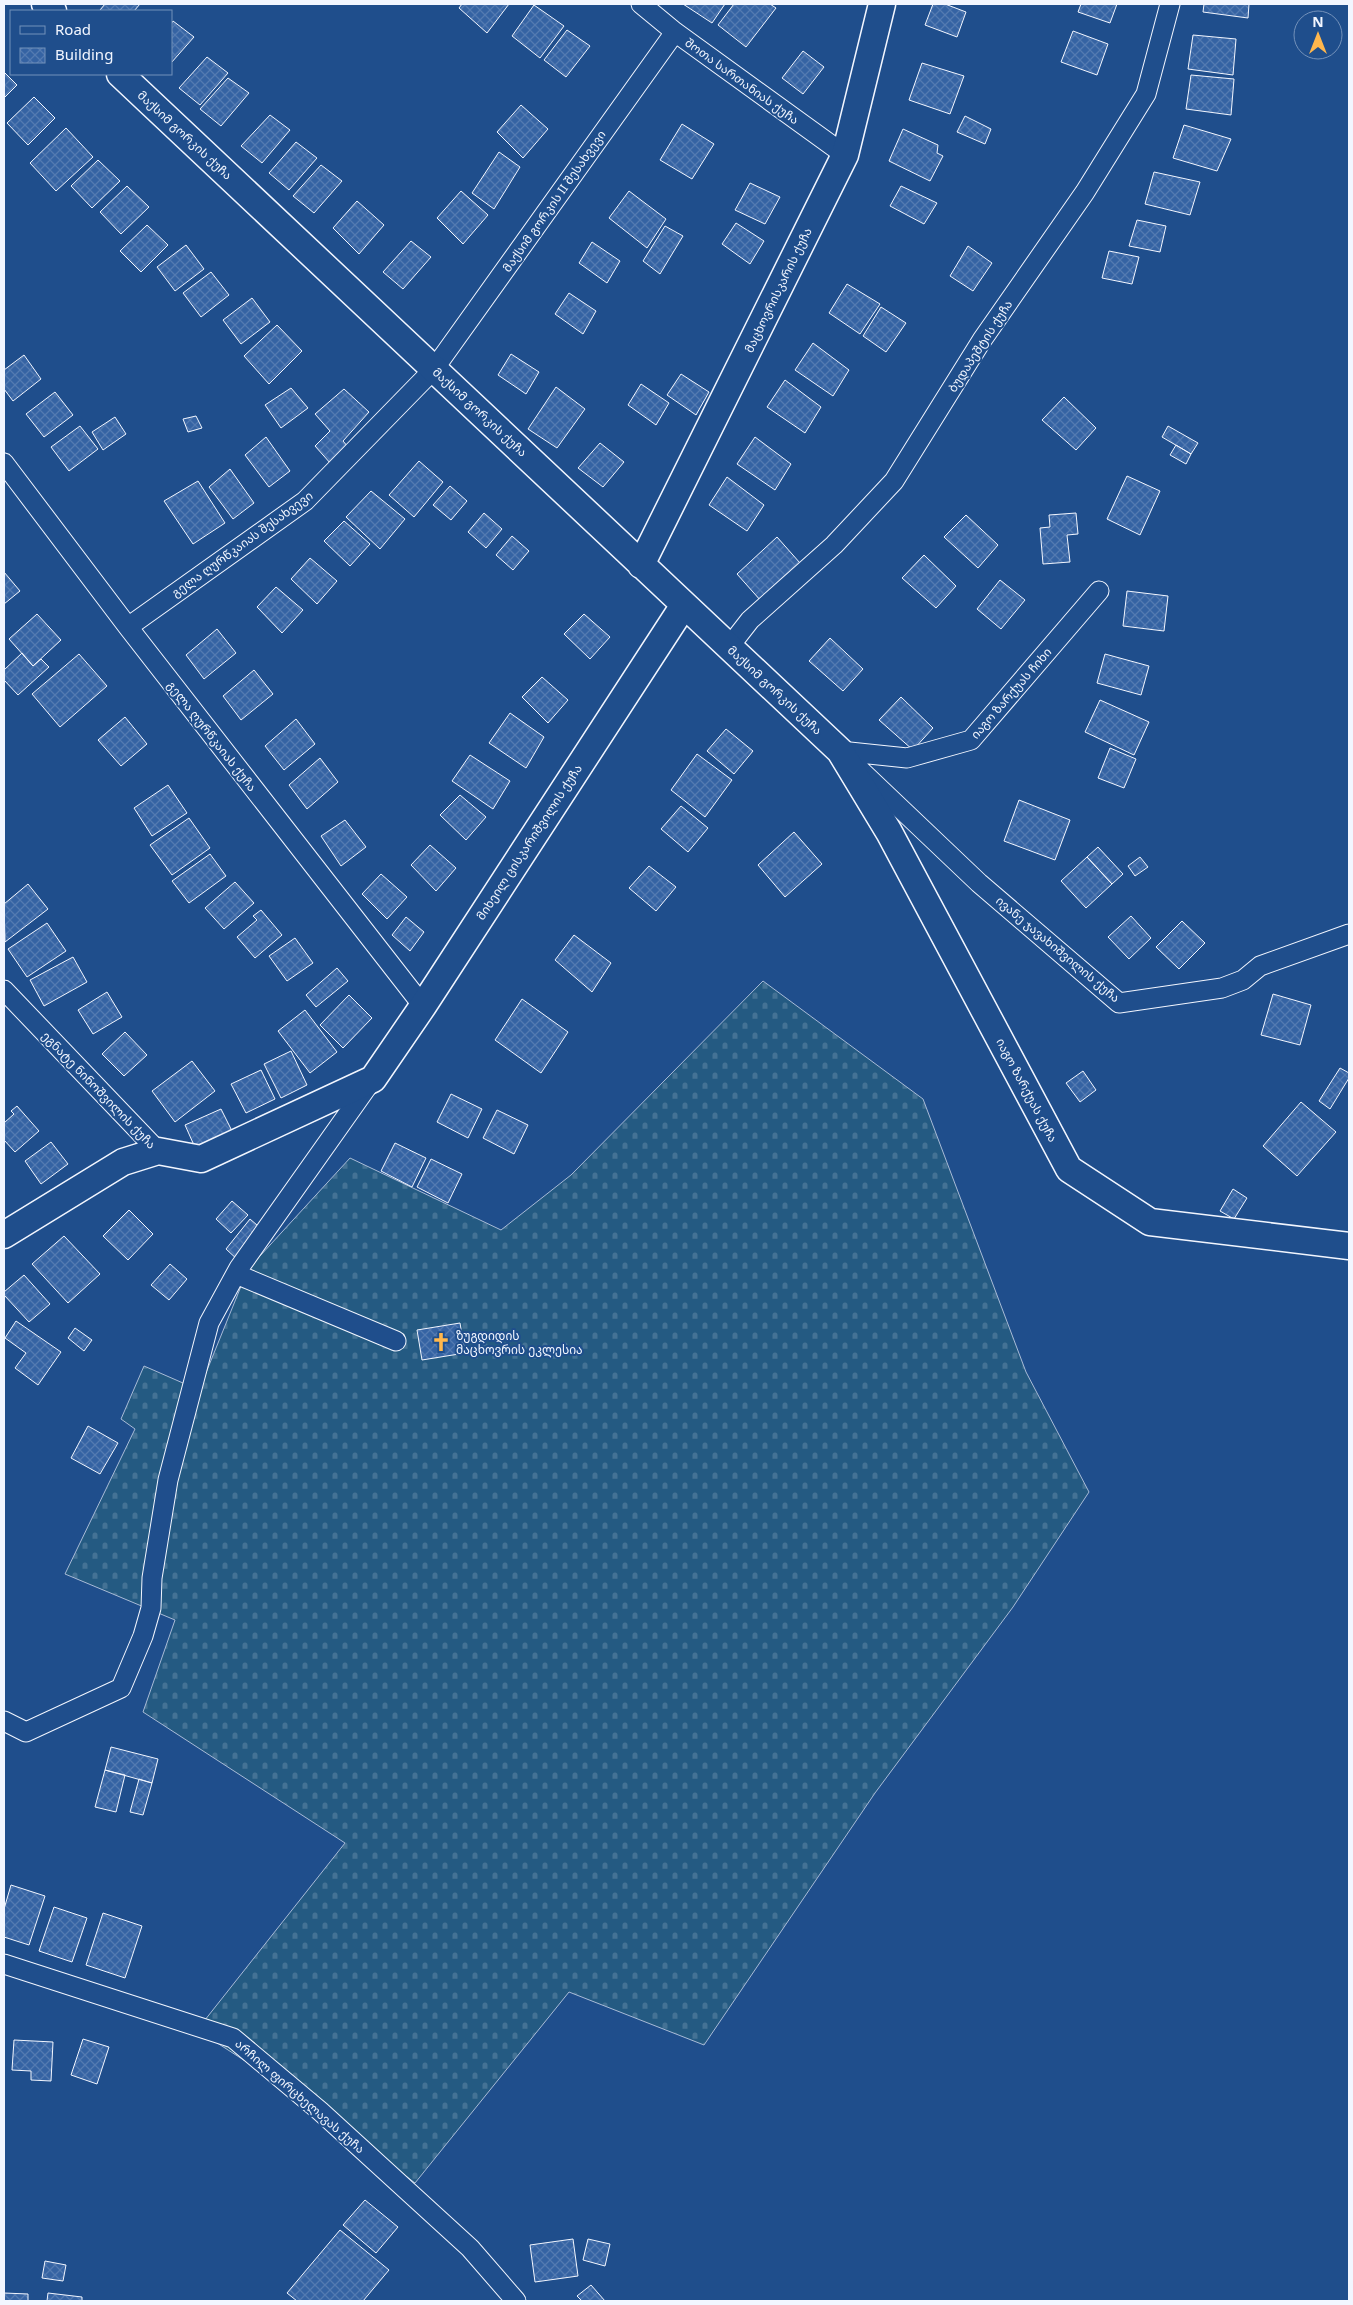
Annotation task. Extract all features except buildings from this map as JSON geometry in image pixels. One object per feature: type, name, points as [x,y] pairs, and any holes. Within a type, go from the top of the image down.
[{"type":"street","name":"შოთა სართანიას ქუჩა","points":[[641,4],[675,32],[845,155]]},
{"type":"street","name":"მაცხოვრისკარის ქუჩა","points":[[641,565],[845,155],[882,4]]},
{"type":"street","name":"ბუდაპეშტის ქუჩა","points":[[729,647],[750,620],[834,546],[894,481],[982,340],[1085,192],[1146,94],[1170,4]]},
{"type":"street","name":"მაქსიმ გორკის II შესახვევი","points":[[434,370],[675,32]]},
{"type":"street","name":"მაქსიმ გორკის ქუჩა","points":[[121,75],[840,751]]},
{"type":"street","name":"გელა ღურწკაიას შესახვევი","points":[[128,627],[305,501],[434,370]]},
{"type":"street","name":"გელა ღურწკაიას ქუჩა","points":[[4,464],[128,627],[423,1006]]},
{"type":"street","name":"იაგო ზარქუას ჩიხი","points":[[840,751],[907,758],[971,740],[1099,590]]},
{"type":"street","name":"მიხეილ ცისკარიშვილის ქუჩა","points":[[373,1079],[423,1006],[684,604]]},
{"type":"street","name":"ივანე ჯავახიშვილის ქუჩა","points":[[840,751],[979,883],[1119,1003],[1222,988],[1243,980],[1260,966],[1349,934]]},
{"type":"street","name":"იაგო ზარქუას ქუჩა","points":[[840,751],[889,832],[1069,1169],[1150,1222],[1349,1246]]},
{"type":"street","name":"ეგნატე ნინოშვილის ქუჩა","points":[[4,990],[158,1151],[201,1159],[373,1079]]},
{"type":"street","points":[[4,1721],[26,1732],[121,1688],[143,1636],[151,1608],[152,1578],[168,1480],[209,1323],[236,1274],[373,1079]]},
{"type":"street","points":[[4,1234],[123,1162],[158,1151]]},
{"type":"street","points":[[236,1274],[396,1341]]},
{"type":"street","name":"არჩილ ფირცხელავას ქუჩა","points":[[4,1964],[233,2038],[320,2111],[470,2248],[516,2301]]},
{"type":"green space","points":[[763,981],[923,1099],[1026,1372],[1089,1492],[1013,1607],[875,1793],[704,2045],[569,1992],[415,2183],[312,2104],[197,2030],[345,1843],[143,1712],[175,1620],[65,1574],[135,1429],[121,1419],[144,1366],[199,1390],[248,1269],[350,1158],[501,1230],[571,1175]]},
{"type":"place","name":"ზუგდიდის მაცხოვრის ეკლესია","points":[[441,1342]]}]
